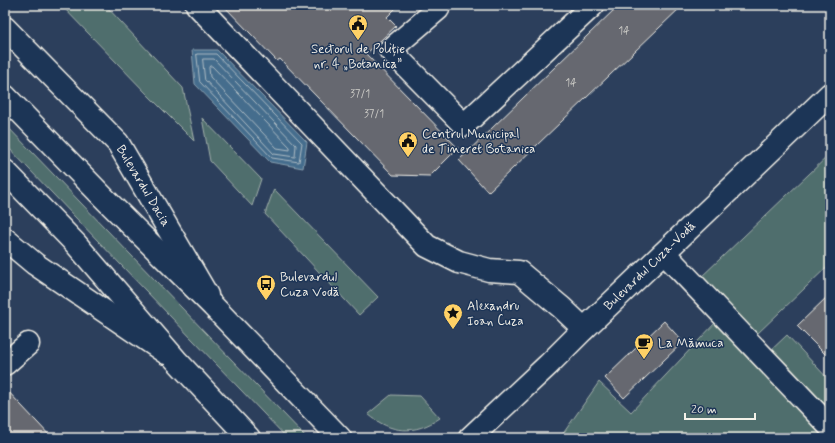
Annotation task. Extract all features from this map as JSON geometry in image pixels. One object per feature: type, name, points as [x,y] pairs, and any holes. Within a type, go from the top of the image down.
[{"type":"main road","points":[[197,5],[427,246],[459,262],[490,270],[519,272],[562,308],[584,329]]},
{"type":"main road","points":[[430,6],[438,9],[390,50],[464,125],[593,5]]},
{"type":"main road","name":"Bulevardul Dacia","points":[[5,28],[118,143],[213,306]]},
{"type":"main road","name":"Bulevardul Cuza-Vodă","points":[[470,438],[830,94]]},
{"type":"main road","name":"Bulevardul Dacia","points":[[5,96],[107,202],[213,306],[340,438]]},
{"type":"main road","points":[[5,170],[76,244],[176,360],[249,438]]},
{"type":"main road","points":[[5,240],[35,264],[176,360]]},
{"type":"main road","points":[[664,253],[830,427]]},
{"type":"main road","points":[[5,364],[28,344]]},
{"type":"green space","points":[[61,5],[105,5],[183,88],[194,141],[147,94]]},
{"type":"green space","points":[[202,118],[261,179],[252,206],[210,161]]},
{"type":"green space","points":[[5,124],[307,438],[287,438],[5,144]]},
{"type":"green space","points":[[830,154],[830,264],[756,335],[699,279]]},
{"type":"green space","points":[[274,189],[378,297],[359,315],[265,214]]},
{"type":"green space","points":[[717,321],[829,438],[560,438],[599,382],[631,412]]},
{"type":"green space","points":[[787,335],[830,381],[830,407],[825,412],[768,353]]},
{"type":"green space","points":[[391,395],[420,396],[440,418],[431,424],[403,430],[394,429],[385,425],[368,414]]},
{"type":"water","points":[[192,50],[217,50],[307,142],[303,168],[270,162],[195,84]]},
{"type":"building","points":[[223,5],[399,5],[387,17],[396,26],[366,54],[458,148],[430,176],[393,175],[280,59],[277,61]]},
{"type":"building","points":[[619,5],[683,5],[488,192],[459,160]]},
{"type":"building","points":[[830,294],[830,359],[797,326]]},
{"type":"building","name":"La Mămuca","points":[[664,321],[683,342],[624,398],[605,378]]},
{"type":"building","points":[[5,388],[52,438],[5,438]]},
{"type":"place","name":"Sectorul de Poliție nr. 4 „Botanica”","points":[[358,41]]},
{"type":"place","name":"Centrul Municipal de Tineret Botanica","points":[[408,158]]},
{"type":"place","name":"Bulevardul Cuza Vodă","points":[[266,301]]},
{"type":"place","name":"Alexandru Ioan Cuza","points":[[453,330]]},
{"type":"place","name":"La Mămuca","points":[[644,360]]}]
